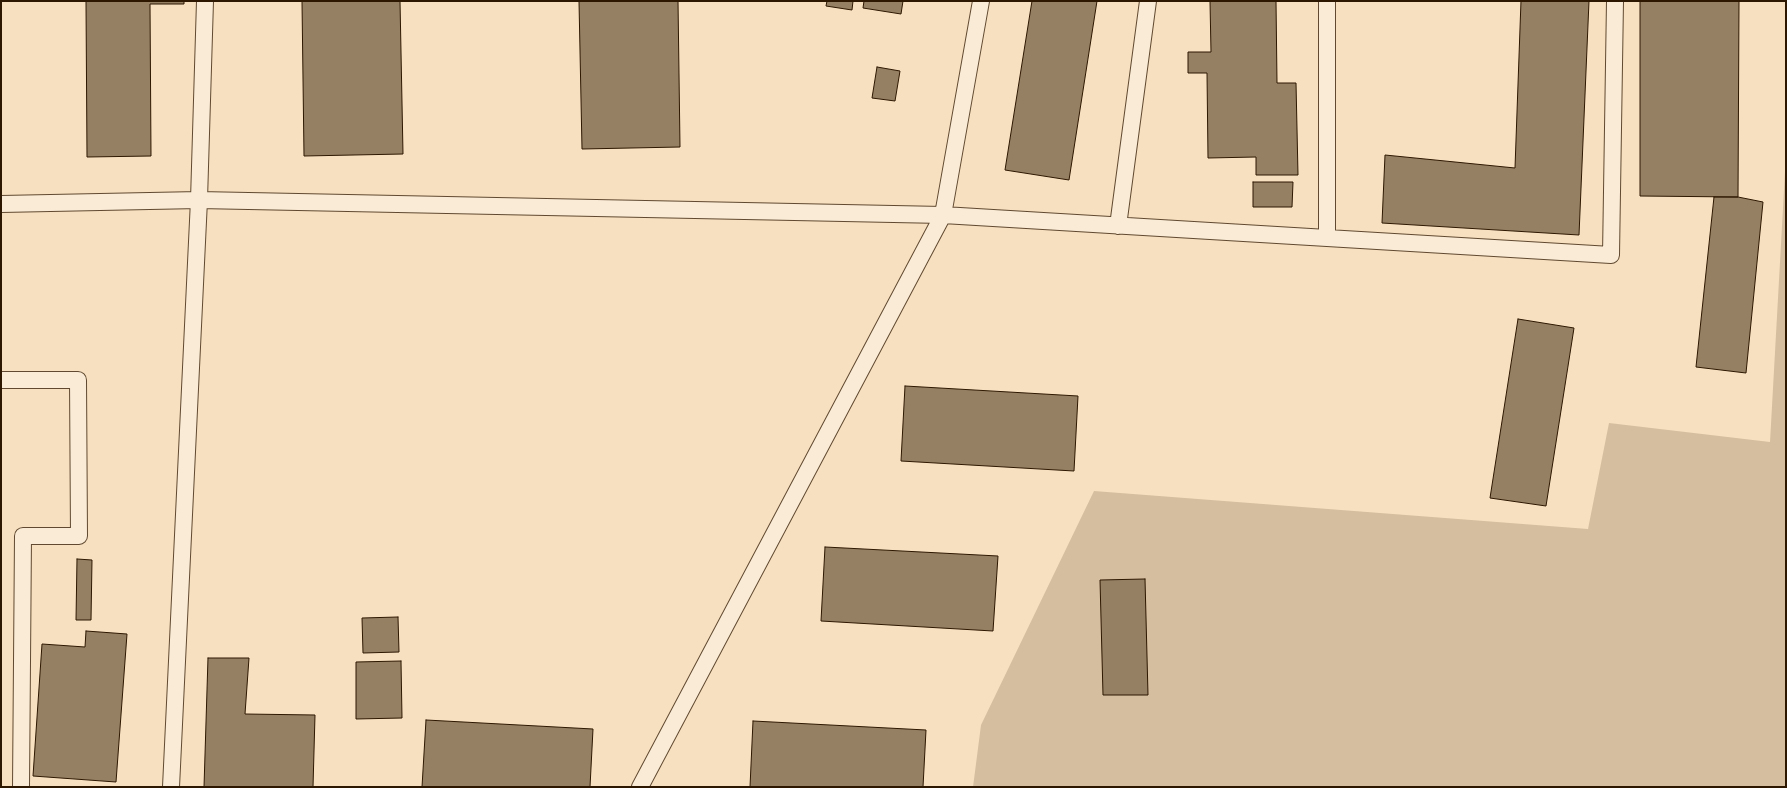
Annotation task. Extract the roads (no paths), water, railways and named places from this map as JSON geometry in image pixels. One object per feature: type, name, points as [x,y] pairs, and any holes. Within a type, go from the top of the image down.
[{"type":"lane","points":[[171,787],[199,200],[205,1]]},
{"type":"lane","points":[[640,787],[943,215],[981,1]]},
{"type":"lane","points":[[1118,226],[1148,1]]},
{"type":"lane","points":[[1327,1],[1328,238]]},
{"type":"lane","points":[[1,204],[199,200],[943,215],[1612,255],[1615,1]]},
{"type":"lane","points":[[1,380],[78,380],[78,536],[23,536],[21,787]]}]
